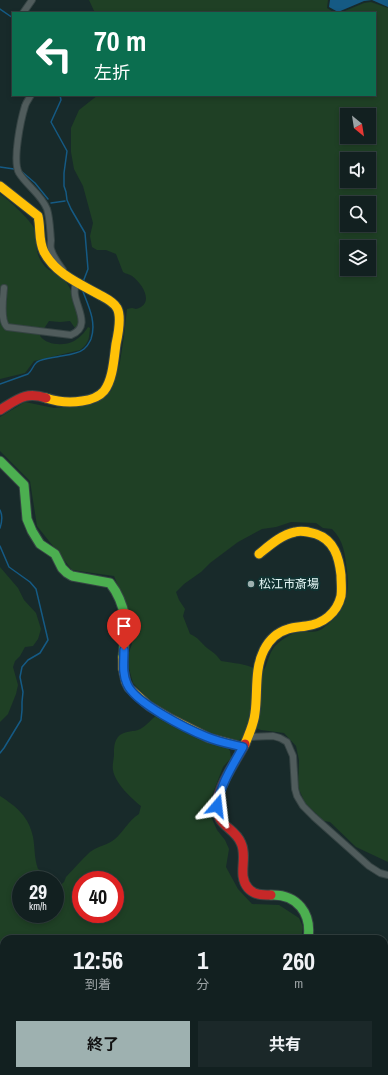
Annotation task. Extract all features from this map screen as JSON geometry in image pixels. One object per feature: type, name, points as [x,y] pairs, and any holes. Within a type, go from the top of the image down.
[{"type":"street","points":[[24,12],[32,0]]},
{"type":"street","points":[[30,96],[26,104],[20,126],[16,166],[21,176],[46,206],[49,220],[51,248],[67,277]]},
{"type":"street","points":[[0,186],[38,216],[40,223],[40,239],[44,252],[52,266],[67,277],[111,301],[118,309],[120,316],[120,324],[110,378],[104,391],[99,395],[93,398],[70,402],[56,401],[30,395],[24,396],[0,410]]},
{"type":"street","points":[[4,288],[1,318],[4,325],[7,327],[71,335],[76,333],[81,326],[81,311],[74,288],[80,284]]},
{"type":"street","points":[[0,461],[24,485],[28,519],[32,531],[40,544],[55,554],[62,568],[72,576],[110,583],[114,588],[125,619],[123,669],[129,688],[149,706],[171,719],[209,738],[243,747]]},
{"type":"street","points":[[259,554],[284,536],[293,532],[307,532],[317,534],[326,540],[338,555],[340,563],[342,590],[339,603],[335,609],[326,619],[315,625],[287,630],[274,637],[265,647],[258,666],[255,716],[253,725],[224,785],[217,806],[218,817],[224,825],[237,836],[243,846],[244,856],[242,874],[244,883],[250,890],[260,895],[283,896],[299,904],[308,920],[310,928],[309,935]]},
{"type":"street","points":[[248,737],[273,736],[287,742],[293,756],[295,789],[303,806],[314,818],[369,866],[380,873],[388,875]]},
{"type":"green space","points":[[89,0],[328,0],[327,8],[333,12],[95,12]]},
{"type":"green space","points":[[371,2],[388,8],[388,862],[356,847],[330,822],[324,821],[305,803],[298,787],[299,760],[296,746],[284,733],[261,730],[248,726],[243,737],[226,745],[230,751],[231,758],[223,767],[208,806],[209,812],[217,830],[225,840],[229,849],[226,867],[238,889],[252,904],[279,905],[299,918],[303,927],[302,935],[0,935],[0,796],[12,804],[29,824],[33,837],[38,869],[42,871],[12,871],[12,923],[64,923],[64,882],[66,877],[90,852],[115,839],[139,814],[141,806],[124,790],[114,775],[114,745],[120,735],[141,729],[157,715],[153,704],[133,683],[128,665],[129,652],[132,644],[131,618],[114,576],[72,570],[37,526],[30,481],[0,451],[0,417],[25,402],[54,408],[94,404],[111,391],[120,362],[127,309],[136,309],[145,303],[146,298],[143,289],[132,276],[123,272],[116,254],[106,250],[97,250],[92,247],[90,236],[93,223],[83,186],[74,169],[71,152],[71,128],[79,110],[97,96],[376,96],[376,12],[342,12],[364,3]],"holes":[[[291,522],[316,523],[323,528],[332,529],[339,538],[345,553],[348,579],[347,594],[339,614],[320,630],[296,633],[283,639],[273,649],[262,673],[237,663],[221,661],[216,655],[190,634],[183,616],[185,609],[176,592],[210,563],[238,542],[262,529],[276,527]]]},
{"type":"green space","points":[[0,194],[31,223],[36,232],[38,253],[41,261],[50,271],[65,280],[78,309],[80,317],[79,326],[75,328],[70,321],[49,321],[40,336],[51,343],[64,344],[75,341],[88,327],[90,328],[88,340],[80,350],[34,361],[25,373],[0,379]]},
{"type":"green space","points":[[0,567],[18,588],[24,600],[36,613],[41,629],[38,639],[33,646],[25,647],[15,661],[13,667],[18,685],[16,694],[8,714],[0,722]]},
{"type":"water","points":[[330,0],[372,0],[364,1],[338,12],[329,7]]},
{"type":"water","points":[[372,0],[388,0],[388,7]]},
{"type":"waterway","points":[[0,9],[12,17]]},
{"type":"waterway","points":[[60,96],[61,100],[51,122],[67,151],[64,173],[64,186],[67,200],[85,233],[88,269],[83,282]]},
{"type":"waterway","points":[[0,167],[14,169]]},
{"type":"waterway","points":[[21,171],[35,183],[48,199]]},
{"type":"waterway","points":[[51,203],[65,201]]},
{"type":"waterway","points":[[0,384],[28,374],[37,362],[70,355],[82,351],[86,347],[91,339],[93,326],[89,307],[82,289]]},
{"type":"waterway","points":[[0,510],[2,514],[0,528]]},
{"type":"waterway","points":[[0,546],[9,567],[30,582],[36,589],[48,640],[40,653],[28,660],[22,667],[20,677],[23,692],[21,720],[0,753]]},
{"type":"traffic: fast","points":[[0,461],[24,485],[27,519],[40,544],[55,554],[62,568],[72,576],[110,583],[113,587],[121,604],[125,618],[123,657]]},
{"type":"traffic: fast","points":[[271,895],[288,898],[301,907],[308,921],[308,935]]},
{"type":"traffic: slow","points":[[0,186],[38,216],[42,248],[54,266],[68,277],[106,298],[117,308],[119,316],[113,369],[104,391],[94,398],[78,402],[64,402],[46,398]]},
{"type":"traffic: slow","points":[[245,744],[254,717],[259,665],[266,646],[274,637],[284,630],[312,625],[328,617],[336,608],[341,596],[341,575],[339,562],[331,545],[322,537],[316,534],[300,531],[290,533],[280,538],[259,554]]},
{"type":"traffic: slow","points":[[123,657],[123,669],[129,688],[149,706],[209,738],[243,747]]},
{"type":"traffic: jam","points":[[0,410],[16,400],[27,396],[39,396],[46,398]]},
{"type":"traffic: jam","points":[[245,744],[228,773],[218,796],[217,811],[222,822],[238,837],[241,843],[244,854],[243,877],[248,888],[261,895],[271,895]]},
{"type":"place","name":"松江市斎場","points":[[251,584]]},
{"type":"route","points":[[124,650],[123,669],[126,682],[129,688],[149,706],[209,738],[243,747],[224,785],[217,806]]}]
